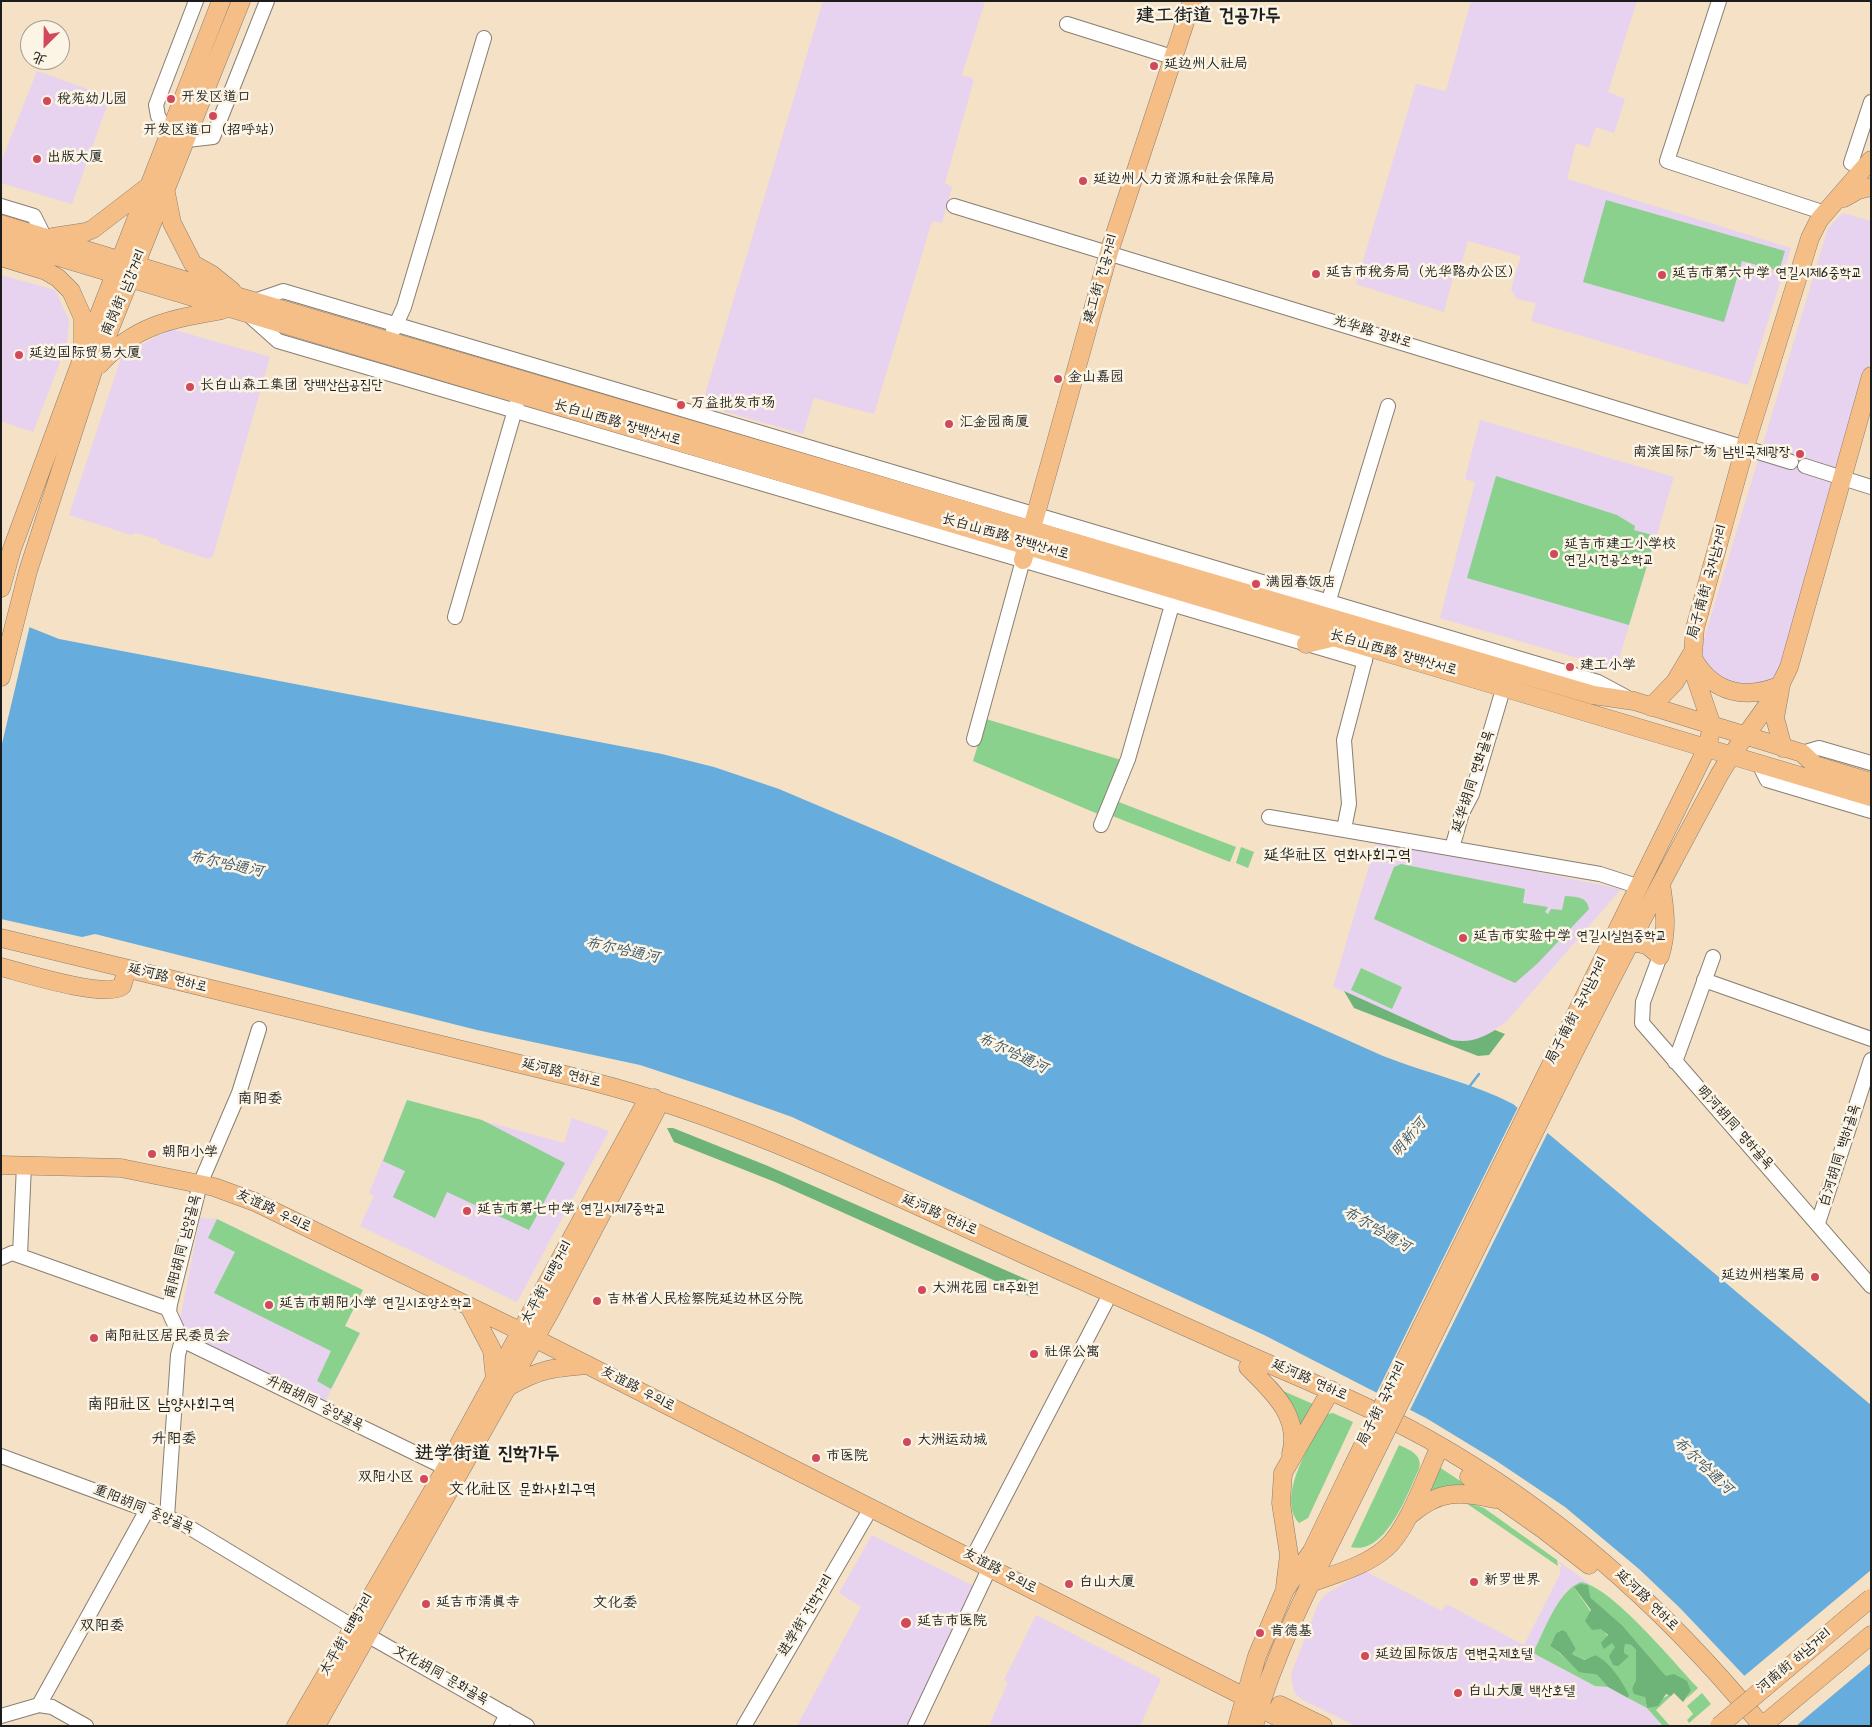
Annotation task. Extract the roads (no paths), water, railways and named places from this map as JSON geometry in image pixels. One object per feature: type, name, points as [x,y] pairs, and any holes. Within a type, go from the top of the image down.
[{"type":"main road","name":"南岗街 남강거리","points":[[158,189],[169,135],[221,1]]},
{"type":"main road","name":"南岗街 남강거리","points":[[1,588],[12,550],[158,189],[187,140],[241,1]]},
{"type":"main road","name":"建工街 건공거리","points":[[1029,537],[1108,252],[1192,1]]},
{"type":"main road","name":"局子南街 국자남거리","points":[[1548,1088],[1640,887],[1707,748],[1712,726],[1692,667],[1691,655],[1695,628],[1745,448],[1808,245],[1819,220],[1871,160]]},
{"type":"main road","points":[[1831,208],[1858,190],[1871,187]]},
{"type":"main road","points":[[45,238],[93,229],[158,189],[172,223],[193,264],[211,274],[248,305]]},
{"type":"main road","points":[[1,224],[45,238],[126,270]]},
{"type":"main road","points":[[1,240],[126,270]]},
{"type":"main road","points":[[1,257],[46,271],[58,278],[71,291],[83,318],[88,364],[156,324],[226,309]]},
{"type":"main road","name":"长白山西路 장백산서로","points":[[126,270],[248,305],[388,340],[1029,537],[1174,597],[1336,637],[1367,654],[1504,686],[1871,797]]},
{"type":"main road","name":"长白山西路 장백산서로","points":[[126,270],[226,309],[248,305],[517,403],[1029,537],[1326,610],[1593,695],[1634,701],[1802,753],[1815,766],[1871,782]]},
{"type":"main road","name":"南岗街 남강거리","points":[[1,677],[15,618],[88,364]]},
{"type":"main road","name":"局子南街 국자남거리","points":[[1548,1088],[1732,754],[1781,685],[1789,667],[1840,477],[1871,376]]},
{"type":"main road","points":[[1306,644],[1336,637]]},
{"type":"main road","points":[[1651,707],[1675,682],[1691,655],[1702,671],[1712,680],[1734,692],[1756,694],[1781,685]]},
{"type":"main road","points":[[1781,685],[1775,718],[1783,748]]},
{"type":"main road","points":[[1630,942],[1648,945],[1660,956],[1666,937],[1667,919],[1661,884]]},
{"type":"main road","name":"延河路 연하로","points":[[1,938],[125,974],[652,1105],[791,1151],[1330,1396],[1516,1494],[1621,1577],[1708,1662],[1762,1726]]},
{"type":"main road","name":"延河路 연하로","points":[[1,948],[125,974]]},
{"type":"main road","points":[[1,967],[103,990],[120,988],[125,974]]},
{"type":"main road","name":"局子街 국자거리","points":[[1237,1726],[1257,1701],[1310,1583],[1318,1553],[1548,1088]]},
{"type":"main road","name":"延河路 연하로","points":[[652,1105],[773,1154],[1248,1367],[1330,1396]]},
{"type":"main road","name":"太平街 태평거리","points":[[296,1726],[361,1631],[501,1384],[652,1105]]},
{"type":"main road","name":"友谊路 우의로","points":[[7,1165],[121,1168],[229,1191],[264,1206],[528,1335],[1257,1701],[1323,1726]]},
{"type":"main road","points":[[469,1306],[492,1350],[501,1384],[543,1370],[588,1365]]},
{"type":"main road","points":[[1248,1367],[1277,1396],[1288,1415],[1292,1440],[1289,1462]]},
{"type":"main road","name":"太平街 태평거리","points":[[316,1726],[361,1631],[446,1468],[501,1384]]},
{"type":"main road","points":[[1285,1590],[1289,1545],[1281,1495],[1283,1473],[1330,1396]]},
{"type":"main road","points":[[1330,1396],[1292,1473],[1288,1495],[1297,1542],[1303,1550],[1336,1560],[1371,1550],[1386,1538],[1407,1506],[1435,1450]]},
{"type":"main road","points":[[1310,1583],[1377,1554],[1397,1536],[1435,1450]]},
{"type":"main road","name":"延河路 연하로","points":[[1435,1450],[1580,1558],[1640,1609],[1691,1660],[1747,1726]]},
{"type":"main road","points":[[1406,1519],[1428,1501],[1445,1494],[1466,1494],[1503,1501]]},
{"type":"main road","name":"局子街 국자거리","points":[[1254,1726],[1257,1701],[1257,1656],[1285,1590],[1318,1553]]},
{"type":"main road","name":"河南街 하남거리","points":[[1719,1726],[1871,1598]]},
{"type":"main road","name":"河南街 하남거리","points":[[1762,1726],[1871,1635]]},
{"type":"main road","name":"友谊路 우의로","points":[[1257,1701],[1294,1725]]},
{"type":"street","points":[[169,135],[158,116],[156,105],[196,1]]},
{"type":"street","points":[[187,140],[213,137],[267,1]]},
{"type":"street","points":[[1719,1],[1667,161],[1831,208]]},
{"type":"street","points":[[1067,24],[1172,57]]},
{"type":"street","points":[[388,340],[404,307],[484,38]]},
{"type":"street","points":[[1851,163],[1871,102]]},
{"type":"street","points":[[1,206],[34,216],[45,238]]},
{"type":"street","name":"光华路 광화로","points":[[954,206],[1791,462]]},
{"type":"street","name":"长白山西路 장백산서로","points":[[248,305],[283,292],[396,325],[1029,537]]},
{"type":"street","points":[[455,617],[517,403]]},
{"type":"street","points":[[1326,610],[1388,406]]},
{"type":"street","points":[[1805,466],[1871,486]]},
{"type":"street","points":[[974,739],[1029,537]]},
{"type":"street","points":[[1101,825],[1128,759],[1174,597]]},
{"type":"street","name":"长白山西路 장백산서로","points":[[1174,597],[1306,644],[1367,654]]},
{"type":"street","points":[[1344,830],[1349,804],[1344,740],[1367,654]]},
{"type":"street","name":"延华胡同 연화골목","points":[[1452,848],[1462,813],[1472,794],[1504,686]]},
{"type":"street","name":"长白山西路 장백산서로","points":[[1802,753],[1819,748],[1871,763]]},
{"type":"street","points":[[1760,764],[1767,780],[1871,811]]},
{"type":"street","points":[[1269,816],[1600,874],[1640,887]]},
{"type":"street","name":"明河胡同 명하골목","points":[[1660,956],[1644,1002],[1641,1015],[1642,1023],[1871,1286]]},
{"type":"street","points":[[1674,1062],[1713,957]]},
{"type":"street","points":[[1704,980],[1871,1038]]},
{"type":"street","name":"南阳胡同 남양골목","points":[[182,1340],[169,1310],[200,1184],[239,1093],[258,1029]]},
{"type":"street","name":"白河胡同 백하골목","points":[[1818,1223],[1871,1060]]},
{"type":"street","points":[[7,1165],[20,1255]]},
{"type":"street","points":[[1,1258],[12,1253],[20,1255],[169,1310]]},
{"type":"street","points":[[972,1559],[1106,1302]]},
{"type":"street","points":[[167,1517],[178,1355],[182,1340]]},
{"type":"street","name":"升阳胡同 승양골목","points":[[182,1340],[446,1468]]},
{"type":"street","name":"重阳胡同 중양골목","points":[[1,1456],[182,1523],[361,1631]]},
{"type":"street","name":"进学街 진학거리","points":[[744,1726],[872,1508]]},
{"type":"street","points":[[39,1705],[147,1510]]},
{"type":"street","points":[[915,1726],[990,1567]]},
{"type":"street","name":"文化胡同 문화골목","points":[[361,1631],[504,1720],[527,1726]]},
{"type":"street","points":[[1,1716],[39,1705],[52,1707],[86,1726]]},
{"type":"water","name":"布尔哈通河","points":[[1,621],[24,625],[59,639],[662,754],[714,767],[779,789],[897,839],[1383,1056],[1465,1084],[1513,1104],[1871,1405],[1871,1726],[1792,1726],[1680,1608],[1639,1569],[1565,1507],[1495,1460],[1426,1418],[1264,1335],[792,1117],[640,1065],[477,1030],[95,934],[82,937],[1,919]]},
{"type":"waterway","name":"明新河","points":[[1469,1087],[1479,1074]]},
{"type":"place","name":"延边州人社局","points":[[1154,66]]},
{"type":"place","name":"开发区道口","points":[[171,99]]},
{"type":"place","name":"税苑幼儿园","points":[[47,101]]},
{"type":"place","name":"开发区道口（招呼站）","points":[[213,116]]},
{"type":"place","name":"出版大厦","points":[[37,159]]},
{"type":"place","name":"延边州人力资源和社会保障局","points":[[1083,181]]},
{"type":"place","name":"延吉市税务局（光华路办公区）","points":[[1316,274]]},
{"type":"place","name":"延吉市第六中学 연길시제6중학교","points":[[1662,275]]},
{"type":"place","name":"延边国际贸易大厦","points":[[19,355]]},
{"type":"place","name":"金山嘉园","points":[[1058,379]]},
{"type":"place","name":"长白山森工集团 장백산삼공집단","points":[[190,387]]},
{"type":"place","name":"万益批发市场","points":[[681,405]]},
{"type":"place","name":"汇金园商厦","points":[[949,424]]},
{"type":"place","name":"南滨国际广场 남빈국제광장","points":[[1800,454]]},
{"type":"place","name":"延吉市建工小学校 연길시건공소학교","points":[[1554,554]]},
{"type":"place","name":"满园春饭店","points":[[1256,584]]},
{"type":"place","name":"建工小学","points":[[1570,667]]},
{"type":"place","name":"延吉市实验中学 연길시실험중학교","points":[[1463,938]]},
{"type":"place","name":"朝阳小学","points":[[152,1154]]},
{"type":"place","name":"延吉市第七中学 연길시제7중학교","points":[[467,1211]]},
{"type":"place","name":"延边州档案局","points":[[1815,1277]]},
{"type":"place","name":"大洲花园 대주화원","points":[[922,1290]]},
{"type":"place","name":"吉林省人民检察院延边林区分院","points":[[597,1301]]},
{"type":"place","name":"延吉市朝阳小学 연길시조양소학교","points":[[269,1305]]},
{"type":"place","name":"南阳社区居民委员会","points":[[94,1338]]},
{"type":"place","name":"社保公寓","points":[[1034,1354]]},
{"type":"place","name":"大洲运动城","points":[[907,1442]]},
{"type":"place","name":"市医院","points":[[816,1458]]},
{"type":"place","name":"双阳小区","points":[[424,1479]]},
{"type":"place","name":"新罗世界","points":[[1474,1582]]},
{"type":"place","name":"白山大厦","points":[[1069,1584]]},
{"type":"place","name":"延吉市清真寺","points":[[426,1604]]},
{"type":"place","name":"延吉市医院","points":[[906,1623]]},
{"type":"place","name":"肯德基","points":[[1260,1633]]},
{"type":"place","name":"延边国际饭店 연변국제호텔","points":[[1365,1656]]},
{"type":"place","name":"白山大厦 백산호텔","points":[[1458,1693]]},
{"type":"district","name":"建工街道 건공가두","points":[[1208,18]]},
{"type":"district","name":"延华社区 연화사회구역","points":[[1337,857]]},
{"type":"district","name":"南阳委","points":[[260,1100]]},
{"type":"district","name":"南阳社区 남양사회구역","points":[[161,1406]]},
{"type":"district","name":"升阳委","points":[[174,1440]]},
{"type":"district","name":"进学街道 진학가두","points":[[487,1456]]},
{"type":"district","name":"文化社区 문화사회구역","points":[[522,1491]]},
{"type":"district","name":"文化委","points":[[615,1604]]},
{"type":"district","name":"双阳委","points":[[102,1627]]}]
